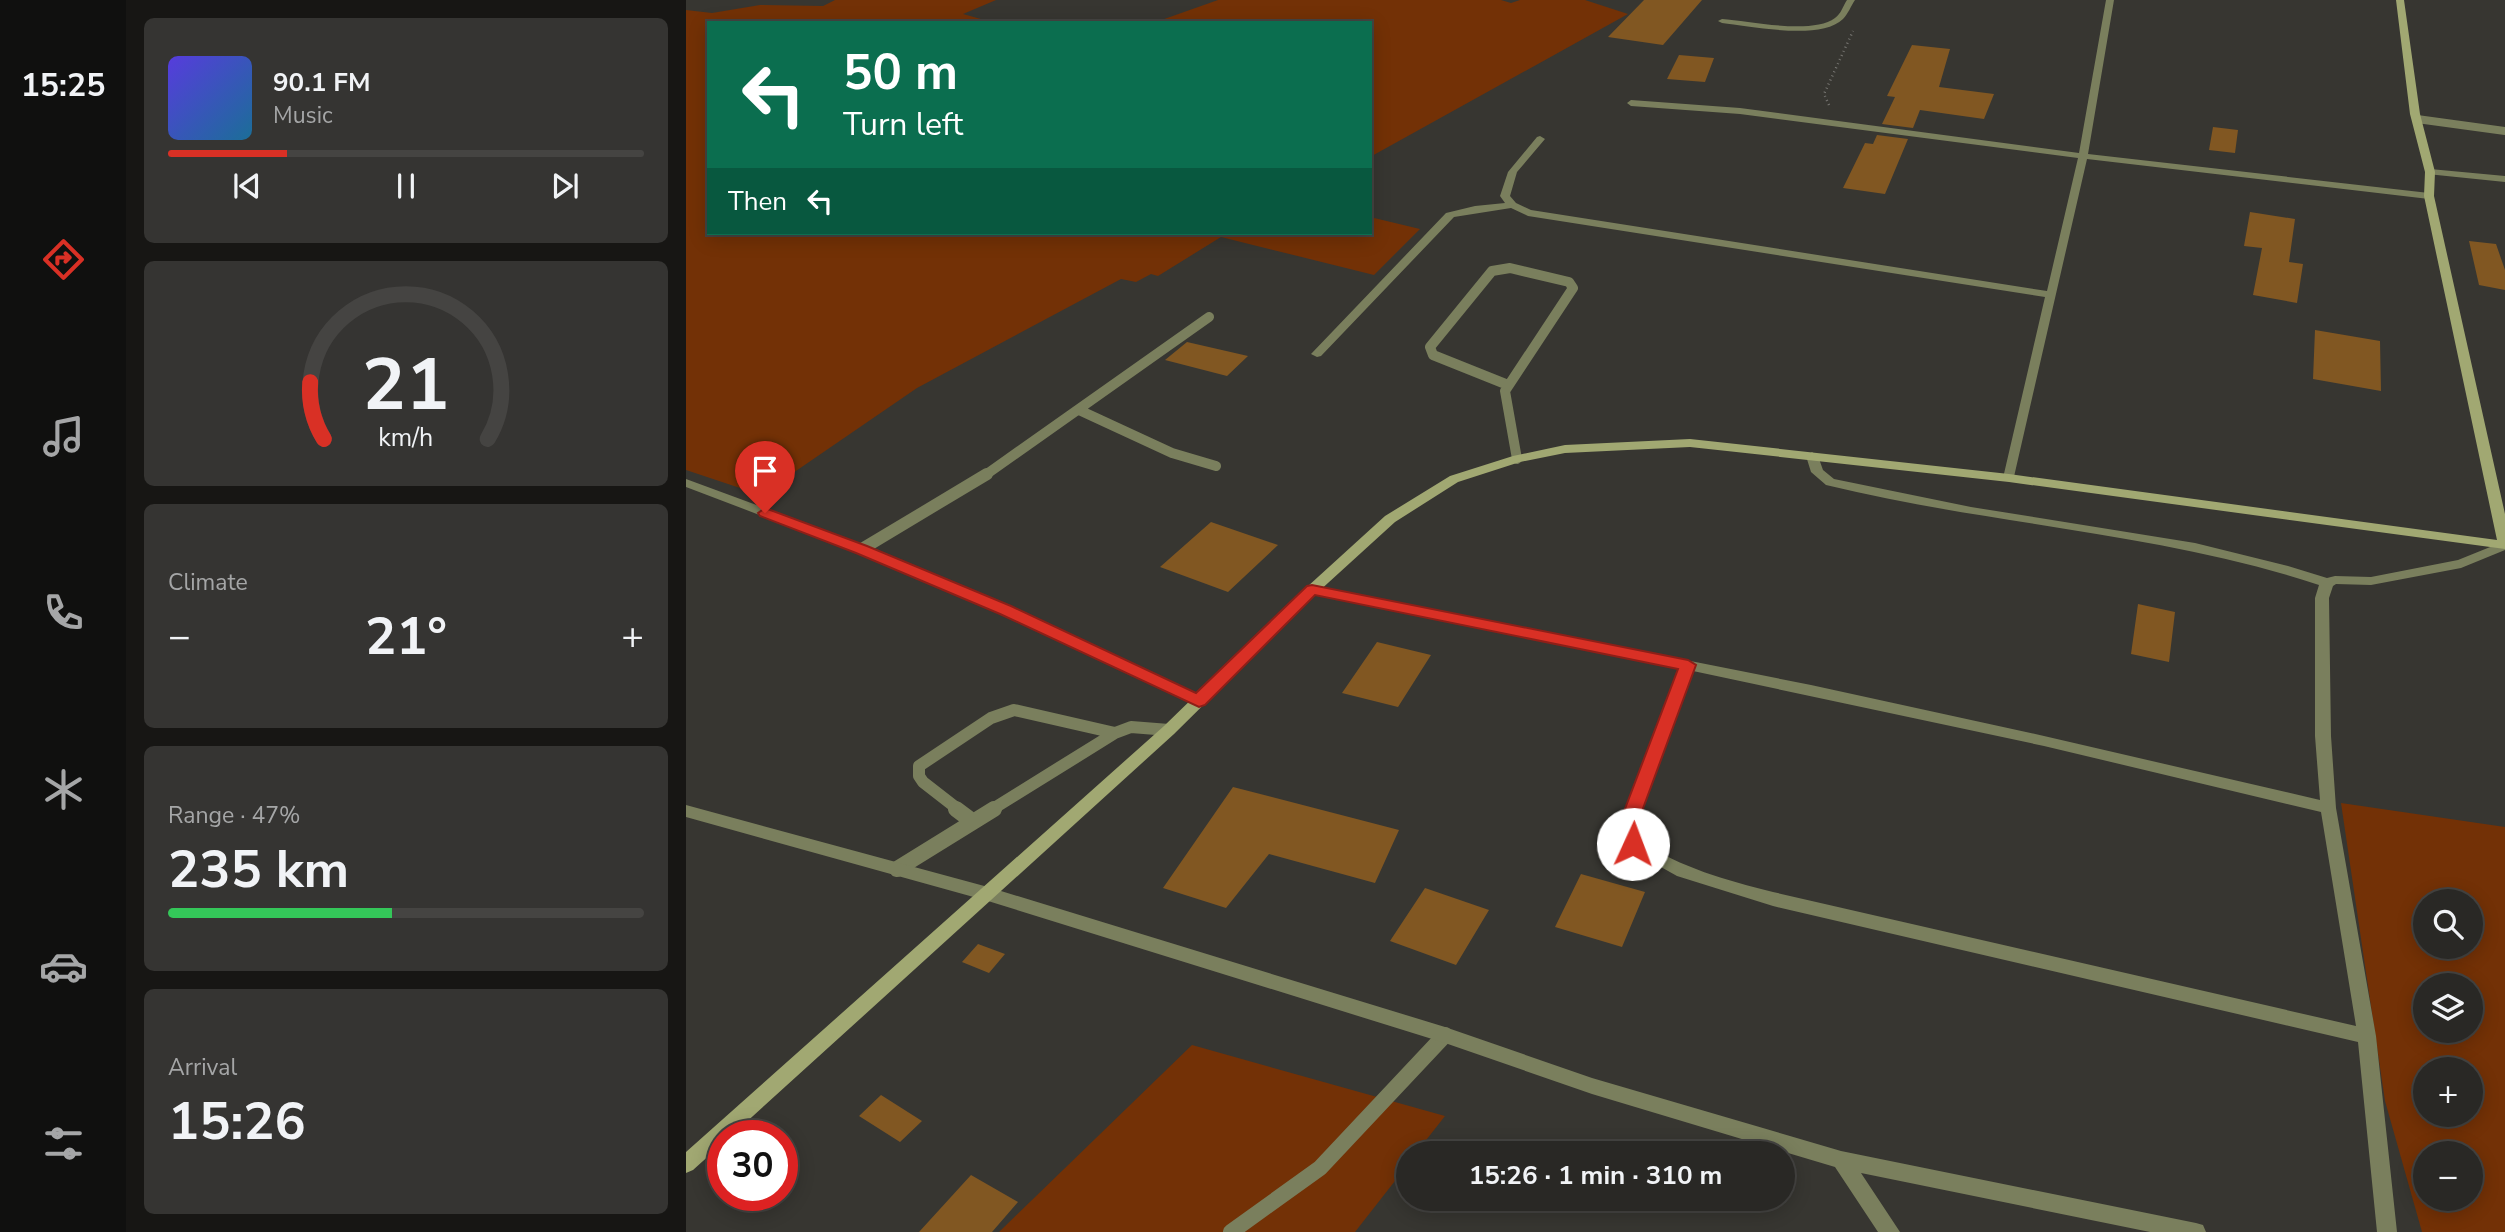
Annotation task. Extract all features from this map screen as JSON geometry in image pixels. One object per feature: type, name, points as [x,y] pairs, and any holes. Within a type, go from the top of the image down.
[{"type":"street","points":[[1722,20],[1825,27],[1839,19],[1851,0]]},
{"type":"street","points":[[2009,478],[2083,156],[2110,0]]},
{"type":"street","points":[[2400,0],[2417,119],[2430,172],[2429,195],[2505,545]]},
{"type":"street","points":[[1631,103],[1740,111],[2083,156],[2429,195]]},
{"type":"street","points":[[1540,139],[1512,171],[1506,185],[1505,196],[1512,205],[1528,213],[2051,295]]},
{"type":"street","points":[[2430,172],[2505,179]]},
{"type":"street","points":[[1317,354],[1450,215],[1512,205]]},
{"type":"street","points":[[686,1164],[1169,730],[1312,590],[1390,519],[1454,479],[1565,449],[1624,444],[1690,443],[2009,478],[2505,545]]},
{"type":"street","points":[[1812,456],[1817,472],[1830,482],[1972,512],[2179,543],[2292,570],[2327,583],[2335,580],[2371,580],[2461,564],[2505,545]]},
{"type":"street","points":[[686,483],[862,549],[1005,610],[1199,701]]},
{"type":"street","points":[[2327,583],[2322,598],[2323,736],[2328,808],[2367,1036],[2387,1232]]},
{"type":"street","points":[[1312,590],[1688,665],[2044,741],[2328,808]]},
{"type":"street","points":[[1688,665],[1629,822],[1633,844],[1652,859],[1683,873],[1773,899],[2367,1036]]},
{"type":"street","points":[[686,811],[988,894],[1445,1035],[1592,1086],[1841,1160],[2196,1232]]},
{"type":"street","points":[[1841,1160],[1890,1232]]},
{"type":"lane","points":[[2417,119],[2505,131]]},
{"type":"lane","points":[[1508,385],[1433,355],[1429,352],[1430,347],[1492,271],[1510,268],[1569,282],[1573,288],[1564,304],[1508,385],[1505,401],[1517,460]]},
{"type":"lane","points":[[862,549],[981,478],[1209,317]]},
{"type":"lane","points":[[1079,410],[1172,453],[1216,466]]},
{"type":"lane","points":[[972,821],[923,782],[919,776],[919,766],[991,718],[1014,710],[1115,733]]},
{"type":"lane","points":[[897,869],[1115,733],[1131,727],[1169,730]]},
{"type":"lane","points":[[1231,1232],[1320,1168],[1445,1035]]},
{"type":"path","points":[[1839,19],[1854,32],[1824,94],[1832,110],[1848,125]]},
{"type":"shaded area","points":[[835,0],[996,0],[963,14],[988,21],[707,21],[707,235],[1372,235],[1372,217],[1420,229],[1374,275],[1221,237],[1158,276],[1151,274],[1136,282],[1121,279],[917,388],[761,495],[686,470],[686,10],[712,13],[760,5],[823,6]]},
{"type":"shaded area","points":[[1218,0],[1501,0],[1511,3],[1520,0],[1585,0],[1628,14],[1372,156],[1372,21],[1159,21]]},
{"type":"shaded area","points":[[2341,803],[2505,827],[2505,1232],[2422,1232],[2416,1211],[2483,1211],[2483,1141],[2413,1141],[2413,1200],[2385,1101]]},
{"type":"shaded area","points":[[1192,1045],[1445,1116],[1425,1141],[1396,1141],[1396,1180],[1355,1232],[999,1232]]},
{"type":"building","points":[[1644,0],[1702,0],[1663,45],[1608,37]]},
{"type":"building","points":[[1912,45],[1950,49],[1939,87],[1994,94],[1984,119],[1920,110],[1913,128],[1882,124],[1895,97],[1887,96]]},
{"type":"building","points":[[1679,55],[1714,58],[1705,82],[1667,79]]},
{"type":"building","points":[[2213,127],[2238,130],[2235,153],[2209,150]]},
{"type":"building","points":[[1877,135],[1908,139],[1885,194],[1843,188],[1865,143],[1873,144]]},
{"type":"building","points":[[2250,212],[2295,219],[2289,262],[2303,264],[2297,303],[2253,295],[2262,248],[2244,246]]},
{"type":"building","points":[[2469,241],[2496,244],[2505,270],[2505,290],[2479,285]]},
{"type":"building","points":[[2315,330],[2380,341],[2381,391],[2313,379]]},
{"type":"building","points":[[1187,342],[1248,356],[1227,376],[1165,360]]},
{"type":"building","points":[[1211,522],[1278,545],[1228,592],[1160,567]]},
{"type":"building","points":[[2138,604],[2175,612],[2169,662],[2131,654]]},
{"type":"building","points":[[1377,642],[1431,655],[1398,707],[1342,693]]},
{"type":"building","points":[[1233,787],[1399,830],[1375,883],[1269,854],[1226,908],[1163,888]]},
{"type":"building","points":[[1581,874],[1645,892],[1622,947],[1555,927]]},
{"type":"building","points":[[1425,888],[1489,910],[1456,965],[1390,941]]},
{"type":"building","points":[[978,944],[1005,954],[989,973],[962,962]]},
{"type":"building","points":[[881,1095],[922,1121],[900,1142],[859,1116]]},
{"type":"building","points":[[971,1175],[1018,1202],[992,1232],[919,1232]]},
{"type":"route","points":[[765,513],[862,549],[1005,610],[1199,701],[1312,590],[1688,665],[1629,822],[1633,844]]}]
